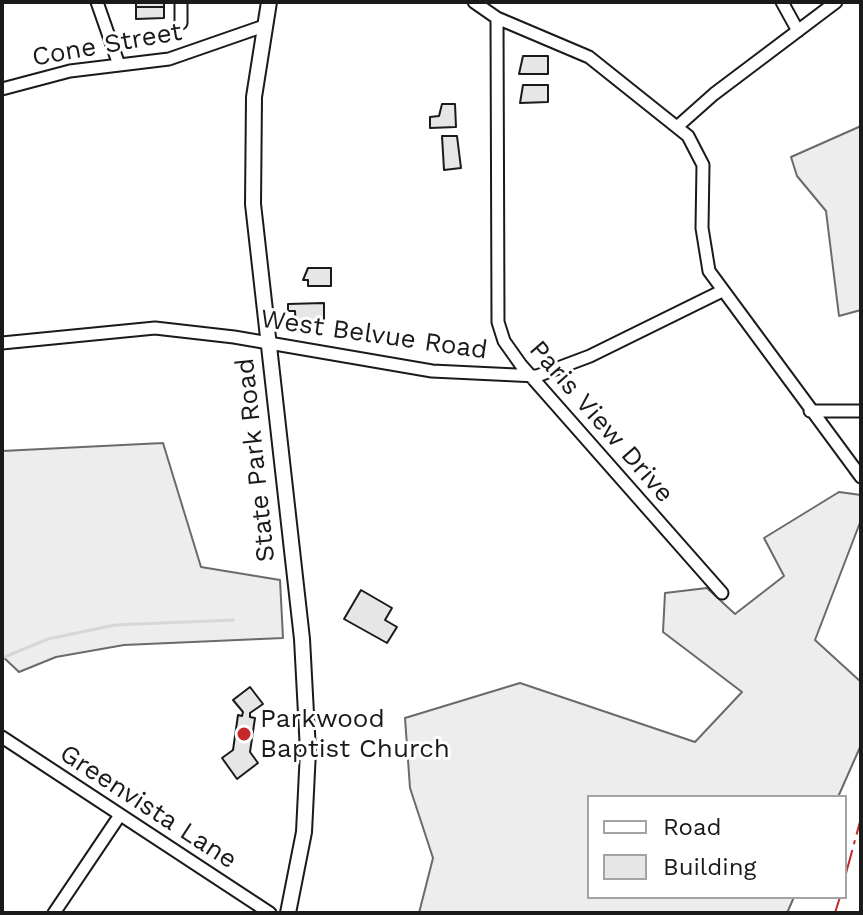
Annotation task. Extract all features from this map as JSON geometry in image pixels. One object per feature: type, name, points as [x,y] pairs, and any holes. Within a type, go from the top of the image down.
[{"type":"main road","name":"State Park Road","points":[[269,2],[254,97],[251,156],[267,344],[302,639],[308,751],[304,832],[288,913]]},
{"type":"street","points":[[97,2],[119,65]]},
{"type":"street","points":[[181,2],[181,23]]},
{"type":"street","points":[[474,2],[497,18],[589,57],[678,126],[696,146],[701,158],[703,250],[709,271],[861,477]]},
{"type":"street","points":[[782,2],[798,31]]},
{"type":"street","points":[[678,126],[714,94],[836,2]]},
{"type":"street","name":"Paris View Drive","points":[[497,18],[498,322],[504,341],[530,376],[722,593]]},
{"type":"street","name":"Cone Street","points":[[2,89],[49,75],[195,53],[264,26]]},
{"type":"street","name":"West Belvue Road","points":[[2,343],[157,328],[432,371],[530,376],[550,373],[590,356],[722,291]]},
{"type":"street","points":[[810,411],[861,411]]},
{"type":"street","name":"Greenvista Lane","points":[[2,737],[270,913]]},
{"type":"street","points":[[54,913],[120,815]]},
{"type":"shaded area","points":[[861,126],[861,310],[839,316],[826,211],[797,176],[791,157]]},
{"type":"shaded area","points":[[163,443],[201,567],[280,580],[283,638],[124,645],[56,657],[19,672],[2,656],[2,451]]},
{"type":"shaded area","points":[[839,492],[861,495],[861,520],[815,640],[861,682],[861,745],[839,795],[587,795],[587,899],[793,899],[787,913],[419,913],[433,858],[410,788],[405,718],[520,683],[695,742],[742,692],[663,632],[665,593],[707,588],[735,614],[784,576],[764,538]]},
{"type":"building","points":[[136,2],[164,2],[164,7],[136,7]]},
{"type":"building","points":[[136,7],[164,7],[164,18],[136,19]]},
{"type":"building","points":[[523,56],[548,56],[548,74],[519,74]]},
{"type":"building","points":[[523,85],[548,85],[548,102],[520,103]]},
{"type":"building","points":[[442,104],[455,104],[456,127],[430,128],[430,117],[439,116]]},
{"type":"building","points":[[442,136],[457,136],[461,168],[444,170]]},
{"type":"building","points":[[308,268],[331,268],[331,286],[308,286],[308,280],[303,280]]},
{"type":"building","points":[[324,303],[324,320],[310,321],[310,332],[296,332],[295,311],[288,311],[288,304]]},
{"type":"building","points":[[361,590],[392,608],[385,620],[397,627],[387,643],[344,619]]},
{"type":"building","name":"Parkwood Baptist Church","points":[[250,687],[263,704],[250,713],[250,717],[255,718],[250,752],[258,763],[237,779],[222,758],[233,750],[238,715],[242,716],[243,712],[233,700]]},
{"type":"waterway","points":[[2,658],[48,639],[115,625],[233,620]]},
{"type":"power","points":[[847,870],[861,818]]},
{"type":"power","points":[[835,913],[839,899]]},
{"type":"place","name":"Parkwood Baptist Church","points":[[244,734]]}]
